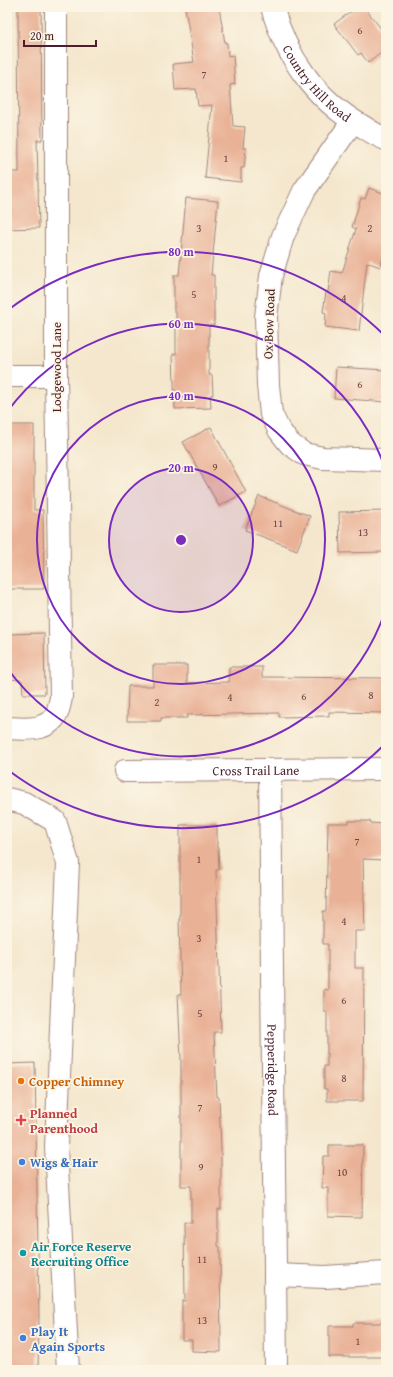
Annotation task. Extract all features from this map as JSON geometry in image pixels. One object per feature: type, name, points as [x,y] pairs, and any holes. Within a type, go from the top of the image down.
[{"type":"street","name":"Lodgewood Lane","points":[[7,728],[34,729],[48,724],[57,713],[61,698],[56,376],[56,7]]},
{"type":"street","name":"Country Hill Road","points":[[272,7],[277,24],[290,54],[309,80],[329,103],[353,121],[386,139]]},
{"type":"street","name":"Ox Bow Road","points":[[353,121],[304,191],[283,236],[271,276],[266,317],[268,385],[271,414],[279,430],[290,444],[304,454],[323,458],[386,460]]},
{"type":"street","points":[[7,376],[56,376]]},
{"type":"street","name":"Cross Trail Lane","points":[[125,771],[386,769]]},
{"type":"street","name":"Pepperidge Road","points":[[270,770],[276,1370]]},
{"type":"street","points":[[7,799],[24,803],[55,821],[68,863],[56,1147],[68,1370]]},
{"type":"street","points":[[274,1275],[325,1277],[386,1273]]},
{"type":"building","points":[[18,7],[41,7],[42,140],[37,140],[39,228],[7,229],[7,172],[19,172]]},
{"type":"building","points":[[185,7],[219,7],[225,43],[227,43],[228,56],[233,55],[235,84],[230,85],[233,126],[245,127],[243,148],[246,148],[244,168],[241,168],[241,182],[205,178],[212,105],[198,106],[196,89],[175,90],[173,64],[194,62]]},
{"type":"building","points":[[357,7],[364,7],[386,35],[386,49],[368,63],[361,53],[358,55],[334,24]]},
{"type":"building","points":[[369,188],[386,194],[386,248],[380,267],[367,262],[359,331],[325,327],[326,313],[323,312],[331,271],[342,273],[356,229],[352,227],[361,198],[365,199]]},
{"type":"building","points":[[186,198],[218,201],[211,275],[214,275],[214,325],[209,325],[209,375],[212,375],[213,395],[210,395],[211,408],[175,409],[173,354],[176,354],[176,312],[174,312],[174,275],[179,275]]},
{"type":"building","points":[[336,367],[386,370],[386,402],[334,398]]},
{"type":"building","points":[[7,425],[34,425],[34,510],[43,510],[44,589],[7,589]]},
{"type":"building","points":[[211,427],[246,492],[219,506],[183,442]]},
{"type":"building","points":[[259,496],[310,516],[297,550],[245,530]]},
{"type":"building","points":[[386,511],[386,552],[340,553],[339,512]]},
{"type":"building","points":[[44,633],[45,694],[23,694],[22,680],[7,679],[7,634]]},
{"type":"building","points":[[153,665],[187,665],[187,683],[229,682],[229,667],[262,667],[262,677],[386,678],[386,713],[329,712],[329,716],[279,717],[279,713],[187,715],[187,718],[161,718],[161,721],[127,721],[128,686],[153,686]]},
{"type":"building","points":[[349,821],[370,821],[370,823],[386,824],[386,860],[363,859],[365,931],[355,931],[355,968],[364,968],[363,1101],[327,1101],[327,1089],[324,1089],[324,1066],[327,1066],[327,1011],[324,1011],[324,989],[328,990],[328,944],[323,944],[323,911],[326,911],[328,823],[349,823]]},
{"type":"building","points":[[180,825],[217,825],[219,870],[216,870],[221,1032],[214,1032],[221,1148],[221,1209],[218,1209],[218,1246],[220,1247],[221,1352],[192,1351],[192,1340],[182,1340],[182,1301],[185,1301],[184,1223],[191,1223],[191,1186],[181,1186],[181,1059],[178,994],[181,994],[179,919]]},
{"type":"building","points":[[35,1063],[39,1316],[38,1370],[7,1370],[7,1064]]},
{"type":"building","points":[[329,1145],[363,1145],[362,1217],[328,1216],[328,1188],[322,1188],[323,1156],[329,1156]]},
{"type":"building","points":[[353,1323],[386,1323],[386,1357],[329,1357],[329,1326],[353,1326]]},
{"type":"place","name":"Copper Chimney","points":[[21,1081]]},
{"type":"place","name":"Planned Parenthood","points":[[21,1120]]},
{"type":"place","name":"Wigs & Hair","points":[[22,1162]]},
{"type":"place","name":"Air Force Reserve Recruiting Office","points":[[23,1253]]},
{"type":"place","name":"Play It Again Sports","points":[[23,1338]]}]
